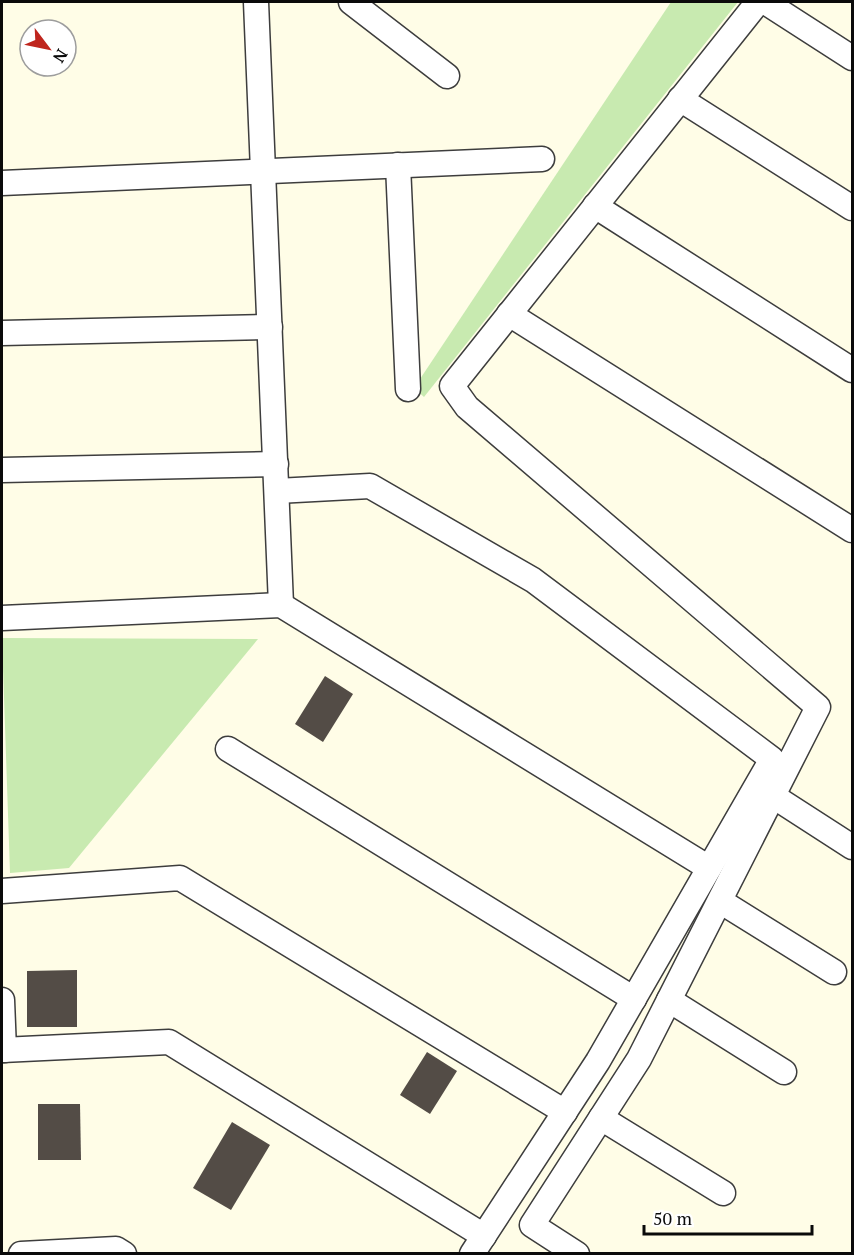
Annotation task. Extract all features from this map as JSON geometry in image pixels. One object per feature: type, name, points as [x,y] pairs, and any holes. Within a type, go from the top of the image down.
[{"type":"street","points":[[256,2],[281,605]]},
{"type":"street","points":[[351,2],[447,76]]},
{"type":"street","points":[[577,1254],[532,1225],[639,1059],[818,707],[467,407],[452,386],[758,2]]},
{"type":"street","points":[[765,2],[852,58]]},
{"type":"street","points":[[680,99],[852,208]]},
{"type":"street","points":[[2,183],[542,159]]},
{"type":"street","points":[[398,165],[408,389]]},
{"type":"street","points":[[595,206],[852,370]]},
{"type":"street","points":[[509,314],[852,530]]},
{"type":"street","points":[[2,333],[270,327]]},
{"type":"street","points":[[2,470],[276,464]]},
{"type":"street","points":[[2,1000],[3,1050],[170,1042],[478,1245],[598,1061],[772,759],[533,580],[370,486],[277,491]]},
{"type":"street","points":[[2,618],[281,605],[709,868]]},
{"type":"street","points":[[228,749],[634,999]]},
{"type":"street","points":[[773,796],[852,847]]},
{"type":"street","points":[[2,891],[180,878],[565,1112]]},
{"type":"street","points":[[720,901],[834,972]]},
{"type":"street","points":[[669,1000],[784,1072]]},
{"type":"street","points":[[602,1118],[723,1193]]},
{"type":"street","points":[[21,1254],[116,1249],[124,1254]]},
{"type":"green space","points":[[671,2],[738,2],[424,397],[414,388]]},
{"type":"green space","points":[[2,638],[258,639],[69,868],[10,873]]},
{"type":"building","points":[[325,676],[353,694],[323,742],[295,724]]},
{"type":"building","points":[[77,970],[77,1027],[27,1027],[27,971]]},
{"type":"building","points":[[427,1052],[457,1071],[430,1114],[400,1095]]},
{"type":"building","points":[[38,1104],[80,1104],[81,1160],[38,1160]]},
{"type":"building","points":[[232,1122],[270,1145],[231,1210],[193,1188]]}]
